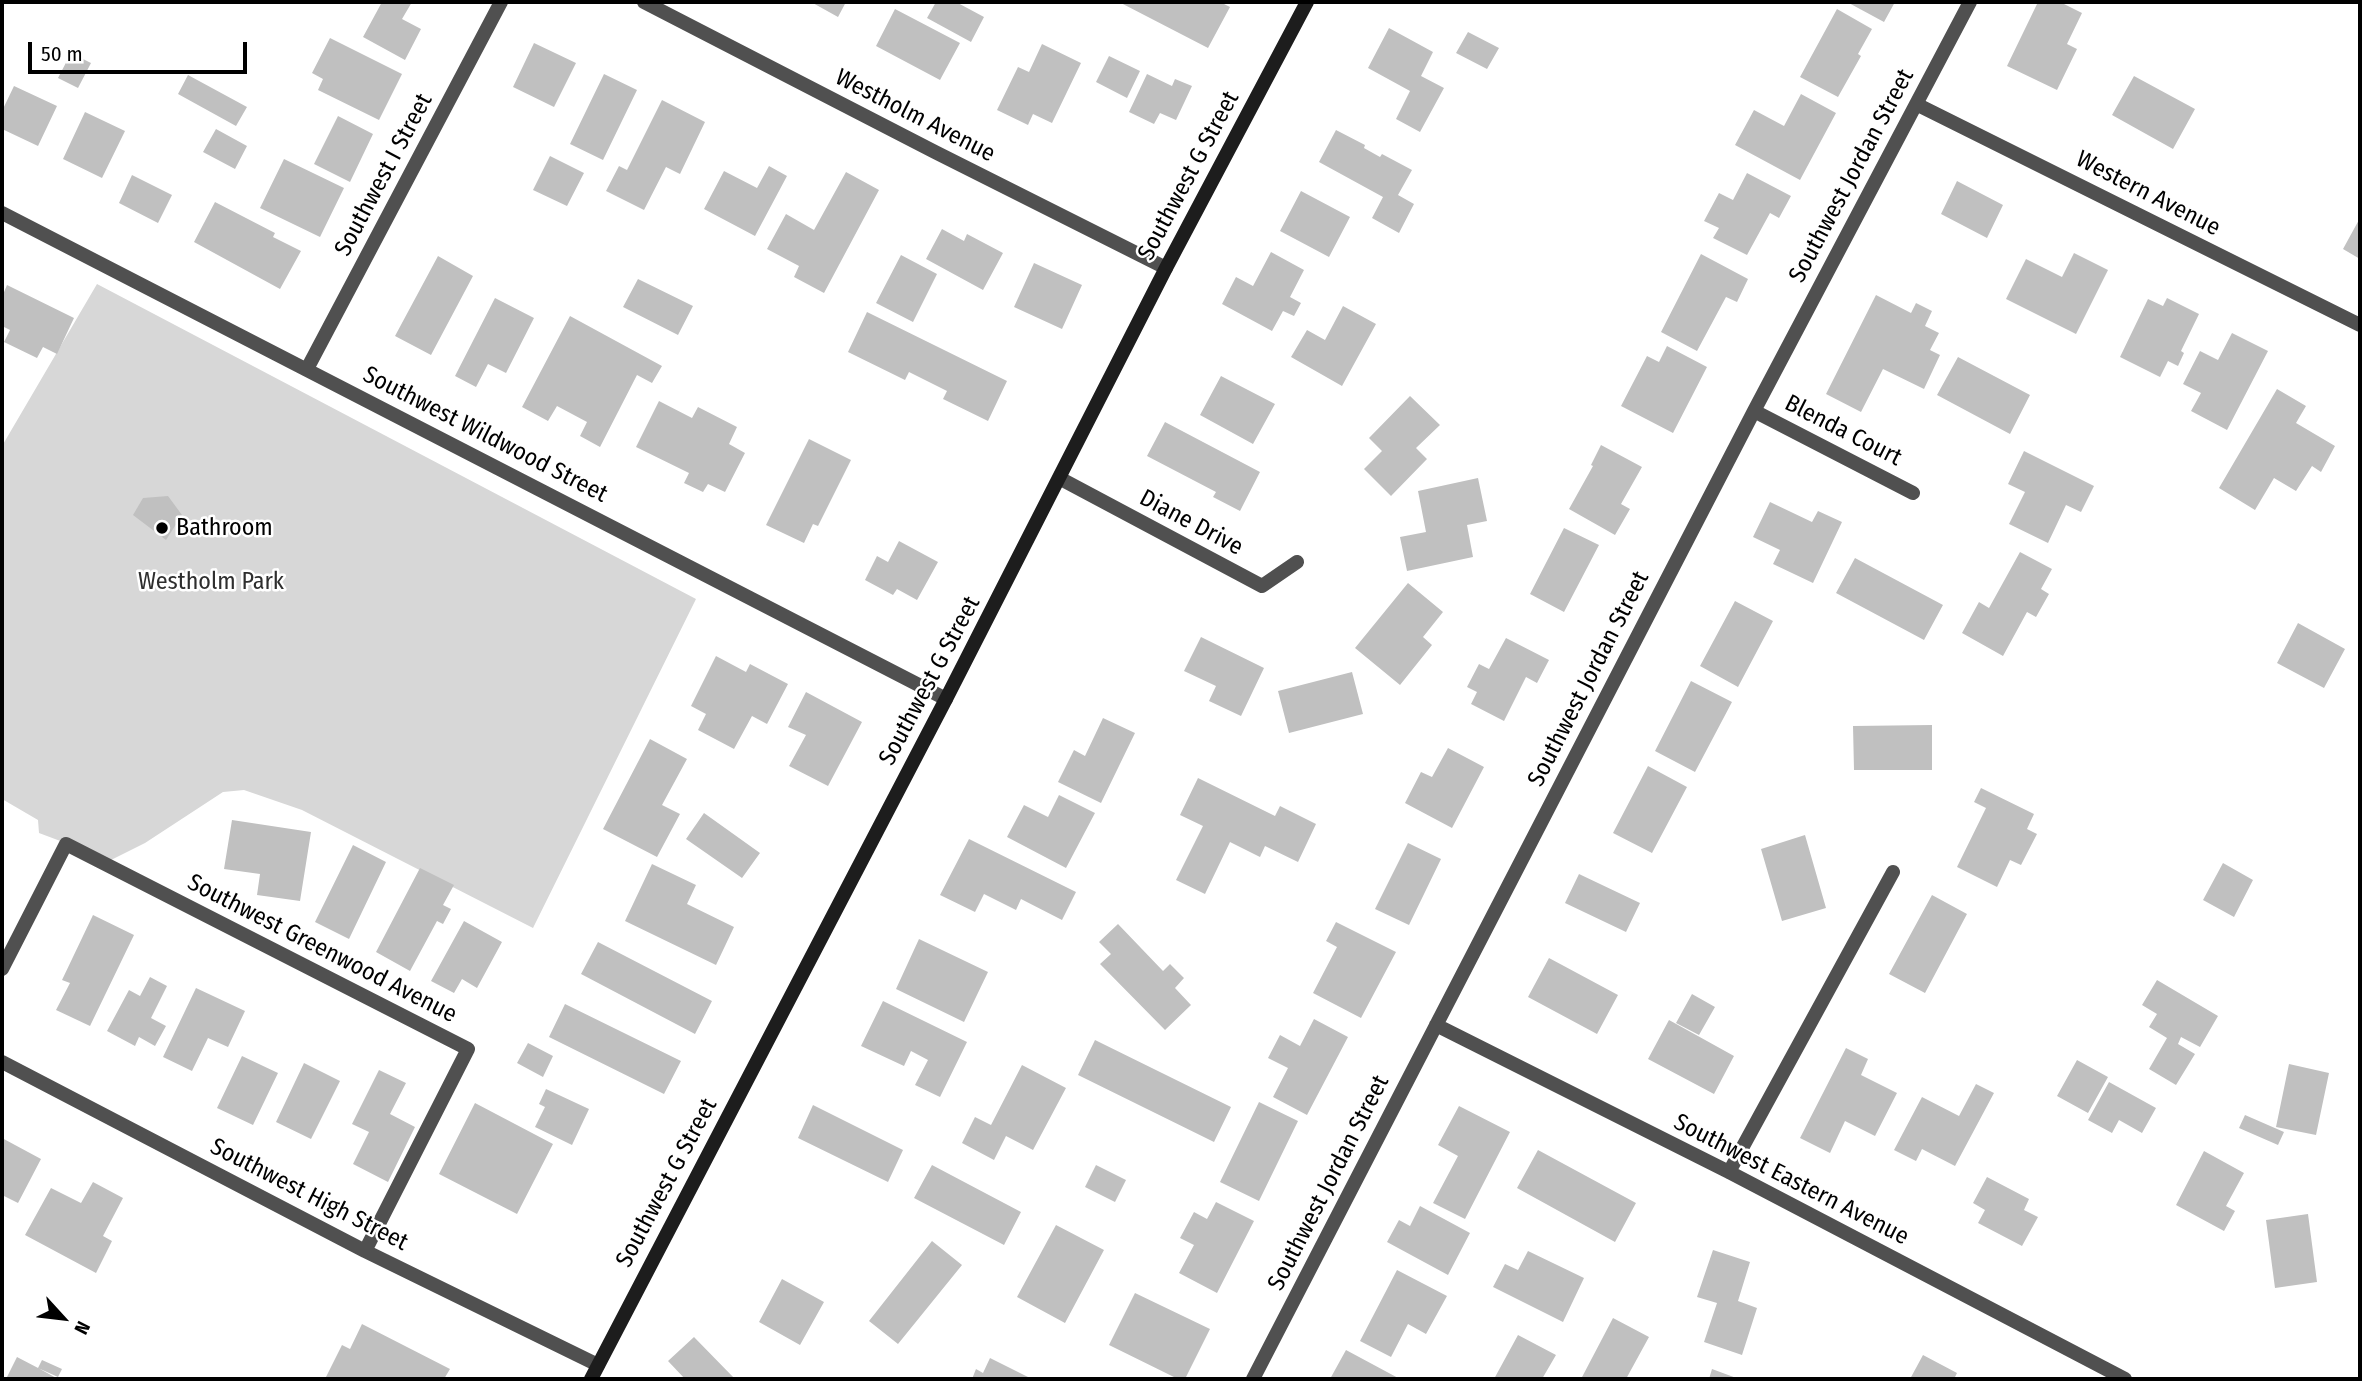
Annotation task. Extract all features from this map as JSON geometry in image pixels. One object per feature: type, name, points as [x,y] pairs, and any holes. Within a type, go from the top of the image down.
[{"type":"main road","name":"Southwest G Street","points":[[590,1379],[946,699],[1166,268],[1307,2]]},
{"type":"street","name":"Southwest I Street","points":[[307,369],[501,2]]},
{"type":"street","name":"Westholm Avenue","points":[[644,2],[1166,268]]},
{"type":"street","name":"Southwest Jordan Street","points":[[1253,1379],[1754,411],[1970,2]]},
{"type":"street","name":"Western Avenue","points":[[1916,104],[2360,325]]},
{"type":"street","name":"Southwest Wildwood Street","points":[[2,214],[946,699]]},
{"type":"street","name":"Blenda Court","points":[[1754,411],[1913,493]]},
{"type":"street","name":"Diane Drive","points":[[1060,479],[1262,586],[1297,562]]},
{"type":"street","name":"Southwest Greenwood Avenue","points":[[2,969],[66,844],[468,1049],[365,1251]]},
{"type":"street","points":[[1729,1172],[1893,872]]},
{"type":"street","name":"Southwest Eastern Avenue","points":[[1436,1025],[1729,1172],[2124,1379]]},
{"type":"street","name":"Southwest High Street","points":[[2,1062],[365,1251],[598,1365]]},
{"type":"green space","name":"Westholm Park","points":[[97,284],[696,599],[533,928],[302,810],[244,790],[223,792],[145,843],[111,860],[39,833],[38,820],[2,799],[2,446]]},
{"type":"building","points":[[382,2],[412,2],[402,19],[421,29],[405,60],[363,37]]},
{"type":"building","points":[[811,2],[846,2],[838,17]]},
{"type":"building","points":[[936,2],[956,2],[984,17],[971,42],[927,18]]},
{"type":"building","points":[[1119,2],[1220,2],[1230,7],[1208,48]]},
{"type":"building","points":[[1847,2],[1895,2],[1884,22]]},
{"type":"building","points":[[2038,2],[2060,2],[2082,13],[2067,44],[2077,49],[2057,90],[2007,66]]},
{"type":"building","points":[[895,9],[960,43],[940,80],[876,46]]},
{"type":"building","points":[[1837,9],[1872,29],[1858,54],[1861,56],[1838,97],[1800,77]]},
{"type":"building","points":[[1389,28],[1433,52],[1421,76],[1444,88],[1420,132],[1396,119],[1410,91],[1368,68]]},
{"type":"building","points":[[1468,32],[1499,48],[1487,69],[1456,53]]},
{"type":"building","points":[[330,38],[402,74],[379,120],[318,90],[323,79],[312,73]]},
{"type":"building","points":[[534,43],[576,63],[554,107],[513,87]]},
{"type":"building","points":[[1042,44],[1081,63],[1052,123],[1033,114],[1028,125],[997,110],[1018,67],[1029,72]]},
{"type":"building","points":[[71,53],[91,63],[78,88],[58,78]]},
{"type":"building","points":[[1109,56],[1140,71],[1127,98],[1096,82]]},
{"type":"building","points":[[604,74],[637,90],[603,160],[570,144]]},
{"type":"building","points":[[1147,74],[1172,86],[1175,79],[1192,86],[1176,120],[1160,113],[1154,124],[1129,112]]},
{"type":"building","points":[[188,75],[247,107],[236,126],[178,94]]},
{"type":"building","points":[[2134,76],[2195,109],[2173,149],[2112,115]]},
{"type":"building","points":[[14,86],[57,106],[38,146],[2,129],[2,111]]},
{"type":"building","points":[[1801,94],[1836,113],[1800,180],[1735,145],[1754,110],[1784,126]]},
{"type":"building","points":[[662,100],[705,122],[680,174],[666,167],[644,210],[606,191],[619,166],[627,170]]},
{"type":"building","points":[[85,112],[125,131],[102,178],[63,159]]},
{"type":"building","points":[[338,116],[373,134],[350,182],[314,164]]},
{"type":"building","points":[[216,129],[247,146],[235,169],[203,152]]},
{"type":"building","points":[[1336,130],[1365,145],[1364,148],[1380,157],[1382,154],[1412,170],[1398,195],[1414,204],[1399,233],[1372,218],[1383,197],[1319,162]]},
{"type":"building","points":[[550,156],[584,173],[567,206],[533,190]]},
{"type":"building","points":[[284,159],[344,188],[320,237],[260,208]]},
{"type":"building","points":[[769,166],[787,176],[755,236],[704,209],[724,171],[757,188]]},
{"type":"building","points":[[846,172],[879,190],[824,293],[794,277],[799,266],[767,249],[786,214],[814,230]]},
{"type":"building","points":[[1747,173],[1791,196],[1779,218],[1770,213],[1747,255],[1713,238],[1719,228],[1704,221],[1719,193],[1733,200]]},
{"type":"building","points":[[132,175],[172,195],[158,223],[119,203]]},
{"type":"building","points":[[1957,181],[2003,205],[1987,238],[1941,214]]},
{"type":"building","points":[[1301,191],[1350,217],[1329,257],[1280,231]]},
{"type":"building","points":[[215,202],[275,233],[273,237],[301,251],[280,289],[194,242]]},
{"type":"building","points":[[2360,218],[2360,259],[2343,249]]},
{"type":"building","points":[[942,229],[964,241],[967,234],[1003,253],[983,290],[926,259]]},
{"type":"building","points":[[1271,252],[1304,270],[1290,297],[1301,303],[1294,316],[1283,311],[1272,331],[1222,304],[1236,277],[1253,286]]},
{"type":"building","points":[[2074,253],[2108,270],[2076,334],[2006,299],[2026,259],[2062,277]]},
{"type":"building","points":[[1701,254],[1748,279],[1737,302],[1726,297],[1697,351],[1661,332]]},
{"type":"building","points":[[901,255],[937,274],[913,322],[876,303]]},
{"type":"building","points":[[438,256],[473,276],[431,355],[395,336]]},
{"type":"building","points":[[1034,263],[1082,285],[1062,329],[1014,307]]},
{"type":"building","points":[[638,279],[693,306],[678,335],[623,307]]},
{"type":"building","points":[[7,285],[74,318],[57,354],[43,347],[37,358],[4,342],[10,330],[2,326],[2,297]]},
{"type":"building","points":[[1876,295],[1911,313],[1916,303],[1932,311],[1925,326],[1939,333],[1930,350],[1940,355],[1924,389],[1883,369],[1861,412],[1826,394]]},
{"type":"building","points":[[495,298],[534,318],[506,373],[488,364],[476,387],[455,376]]},
{"type":"building","points":[[2167,298],[2199,314],[2181,351],[2184,353],[2178,366],[2168,361],[2160,377],[2120,357],[2148,299],[2163,306]]},
{"type":"building","points":[[1343,306],[1376,324],[1342,386],[1291,357],[1307,330],[1325,340]]},
{"type":"building","points":[[867,312],[1007,381],[988,421],[943,399],[947,391],[909,372],[905,380],[848,352]]},
{"type":"building","points":[[570,316],[662,366],[652,383],[637,375],[600,447],[580,436],[587,422],[557,406],[548,421],[522,407]]},
{"type":"building","points":[[2232,333],[2268,351],[2227,430],[2191,411],[2201,393],[2183,384],[2200,351],[2218,360]]},
{"type":"building","points":[[1667,346],[1707,367],[1673,433],[1621,406],[1647,356],[1659,362]]},
{"type":"building","points":[[1958,357],[2030,395],[2010,434],[1937,395]]},
{"type":"building","points":[[1221,376],[1275,404],[1253,444],[1200,415]]},
{"type":"building","points":[[2277,389],[2306,406],[2296,423],[2335,446],[2321,472],[2312,466],[2296,491],[2274,478],[2255,510],[2219,488]]},
{"type":"building","points":[[1410,396],[1440,425],[1416,448],[1427,459],[1391,496],[1364,469],[1382,451],[1369,438]]},
{"type":"building","points":[[659,401],[692,418],[698,407],[737,427],[729,444],[745,453],[725,492],[708,484],[703,492],[684,483],[689,473],[636,447]]},
{"type":"building","points":[[1165,422],[1260,472],[1240,511],[1213,497],[1216,492],[1147,456]]},
{"type":"building","points":[[809,439],[851,460],[818,526],[813,524],[804,543],[766,525]]},
{"type":"building","points":[[1601,445],[1642,467],[1621,504],[1630,509],[1615,535],[1569,509],[1593,466],[1591,465]]},
{"type":"building","points":[[2024,451],[2094,486],[2081,512],[2066,505],[2048,543],[2009,524],[2025,492],[2008,484]]},
{"type":"building","points":[[1478,478],[1487,521],[1467,525],[1473,557],[1407,571],[1400,537],[1426,532],[1418,491]]},
{"type":"building","name":"Bathroom","points":[[168,496],[182,515],[166,540],[133,515],[143,498]]},
{"type":"building","points":[[1770,502],[1812,522],[1818,511],[1842,522],[1813,583],[1773,564],[1780,550],[1753,537]]},
{"type":"building","points":[[1564,528],[1599,545],[1564,612],[1530,594]]},
{"type":"building","points":[[899,541],[938,562],[917,600],[897,589],[893,595],[865,580],[877,556],[888,562]]},
{"type":"building","points":[[2020,552],[2052,569],[2041,589],[2049,594],[2036,617],[2027,612],[2003,656],[1962,633],[1979,602],[1989,608]]},
{"type":"building","points":[[1855,558],[1943,605],[1924,640],[1836,593]]},
{"type":"building","points":[[1408,583],[1443,612],[1423,637],[1432,645],[1400,685],[1355,648]]},
{"type":"building","points":[[1735,601],[1773,621],[1738,687],[1700,666]]},
{"type":"building","points":[[2298,623],[2345,649],[2324,688],[2277,663]]},
{"type":"building","points":[[1201,637],[1264,668],[1241,716],[1209,701],[1216,686],[1184,671]]},
{"type":"building","points":[[1506,638],[1549,660],[1537,683],[1526,677],[1504,721],[1471,704],[1477,692],[1467,687],[1479,664],[1489,669]]},
{"type":"building","points":[[716,656],[746,672],[750,664],[788,684],[767,724],[752,716],[734,749],[698,730],[706,714],[691,706]]},
{"type":"building","points":[[1352,672],[1363,714],[1289,733],[1278,691]]},
{"type":"building","points":[[1691,681],[1732,702],[1695,772],[1655,751]]},
{"type":"building","points":[[806,692],[862,722],[828,786],[789,766],[806,735],[788,727]]},
{"type":"building","points":[[1103,718],[1135,733],[1101,803],[1058,782],[1074,750],[1085,756]]},
{"type":"building","points":[[1932,725],[1932,770],[1854,770],[1853,726]]},
{"type":"building","points":[[650,739],[687,759],[662,805],[680,814],[657,857],[603,829]]},
{"type":"building","points":[[1448,748],[1484,767],[1452,828],[1405,803],[1421,772],[1432,777]]},
{"type":"building","points":[[1648,766],[1687,787],[1652,853],[1613,833]]},
{"type":"building","points":[[1198,778],[1275,816],[1280,806],[1316,824],[1298,862],[1265,846],[1260,857],[1230,842],[1205,894],[1176,880],[1203,826],[1180,815]]},
{"type":"building","points":[[1981,788],[2034,814],[2027,829],[2037,834],[2021,865],[2010,860],[1997,887],[1957,867],[1986,808],[1974,802]]},
{"type":"building","points":[[1059,795],[1095,813],[1066,868],[1007,837],[1024,805],[1048,817]]},
{"type":"building","points":[[704,813],[760,853],[742,878],[686,839]]},
{"type":"building","points":[[232,820],[311,832],[300,901],[257,895],[260,874],[224,869]]},
{"type":"building","points":[[1805,835],[1826,908],[1782,921],[1761,849]]},
{"type":"building","points":[[969,839],[1076,892],[1062,920],[1021,899],[1016,910],[984,894],[975,912],[940,895]]},
{"type":"building","points":[[1408,843],[1441,859],[1409,925],[1375,909]]},
{"type":"building","points":[[353,845],[386,862],[349,939],[315,922]]},
{"type":"building","points":[[2223,863],[2253,880],[2234,917],[2203,900]]},
{"type":"building","points":[[652,864],[696,885],[687,904],[734,927],[716,965],[625,921]]},
{"type":"building","points":[[420,868],[454,885],[443,905],[451,909],[443,924],[437,921],[410,971],[376,952]]},
{"type":"building","points":[[1579,874],[1640,903],[1626,932],[1565,903]]},
{"type":"building","points":[[1932,895],[1967,914],[1925,993],[1889,974]]},
{"type":"building","points":[[93,915],[134,935],[90,1026],[56,1010],[70,983],[62,980]]},
{"type":"building","points":[[464,921],[502,942],[477,988],[462,979],[454,993],[431,981]]},
{"type":"building","points":[[1336,922],[1396,952],[1361,1018],[1313,993],[1337,947],[1326,941]]},
{"type":"building","points":[[1118,924],[1163,971],[1170,964],[1184,978],[1175,988],[1191,1005],[1165,1030],[1100,964],[1111,954],[1099,942]]},
{"type":"building","points":[[919,939],[988,972],[964,1022],[896,989]]},
{"type":"building","points":[[598,942],[712,1001],[695,1034],[581,974]]},
{"type":"building","points":[[1549,958],[1618,995],[1597,1034],[1528,997]]},
{"type":"building","points":[[150,977],[167,986],[151,1018],[166,1026],[155,1046],[139,1037],[135,1046],[107,1031],[129,990],[140,996]]},
{"type":"building","points":[[2157,980],[2218,1016],[2200,1047],[2181,1037],[2178,1044],[2195,1054],[2176,1085],[2149,1069],[2167,1038],[2149,1027],[2157,1014],[2142,1005]]},
{"type":"building","points":[[196,988],[245,1011],[228,1047],[208,1038],[192,1071],[163,1057]]},
{"type":"building","points":[[1692,994],[1715,1007],[1699,1035],[1676,1023]]},
{"type":"building","points":[[883,1001],[967,1042],[940,1097],[915,1085],[928,1060],[911,1051],[904,1066],[861,1046]]},
{"type":"building","points":[[565,1004],[681,1061],[664,1094],[549,1037]]},
{"type":"building","points":[[1314,1019],[1348,1037],[1307,1115],[1273,1097],[1288,1068],[1268,1058],[1280,1035],[1300,1046]]},
{"type":"building","points":[[1669,1020],[1734,1056],[1714,1094],[1648,1059]]},
{"type":"building","points":[[1095,1040],[1231,1107],[1214,1142],[1078,1075]]},
{"type":"building","points":[[528,1043],[553,1056],[543,1077],[517,1063]]},
{"type":"building","points":[[1846,1048],[1868,1059],[1861,1075],[1897,1093],[1875,1136],[1845,1121],[1830,1153],[1800,1138]]},
{"type":"building","points":[[242,1056],[278,1073],[253,1125],[217,1108]]},
{"type":"building","points":[[2077,1060],[2108,1077],[2088,1113],[2057,1096]]},
{"type":"building","points":[[304,1063],[340,1081],[311,1139],[276,1122]]},
{"type":"building","points":[[2289,1064],[2329,1073],[2316,1135],[2276,1127]]},
{"type":"building","points":[[1022,1065],[1066,1088],[1033,1150],[1006,1136],[994,1160],[962,1143],[975,1117],[991,1125]]},
{"type":"building","points":[[379,1070],[406,1083],[390,1114],[415,1127],[388,1182],[353,1164],[369,1132],[352,1124]]},
{"type":"building","points":[[2109,1082],[2156,1108],[2142,1133],[2119,1120],[2112,1133],[2088,1120]]},
{"type":"building","points":[[1976,1084],[1994,1093],[1955,1166],[1922,1149],[1916,1161],[1894,1150],[1922,1097],[1959,1116]]},
{"type":"building","points":[[546,1089],[589,1109],[572,1145],[535,1127],[545,1107],[539,1104]]},
{"type":"building","points":[[1259,1102],[1298,1121],[1259,1201],[1220,1182]]},
{"type":"building","points":[[475,1103],[553,1144],[517,1214],[439,1174]]},
{"type":"building","points":[[813,1105],[903,1150],[888,1182],[798,1138]]},
{"type":"building","points":[[1459,1106],[1510,1132],[1465,1219],[1433,1203],[1458,1156],[1438,1145]]},
{"type":"building","points":[[2245,1115],[2284,1132],[2278,1145],[2239,1128]]},
{"type":"building","points":[[2,1138],[41,1159],[18,1203],[2,1195]]},
{"type":"building","points":[[1538,1150],[1636,1203],[1615,1242],[1517,1188]]},
{"type":"building","points":[[2204,1151],[2244,1173],[2226,1206],[2235,1211],[2224,1231],[2176,1205]]},
{"type":"building","points":[[932,1165],[1021,1212],[1004,1245],[914,1198]]},
{"type":"building","points":[[1096,1165],[1126,1180],[1115,1202],[1085,1187]]},
{"type":"building","points":[[1987,1177],[2029,1199],[2024,1210],[2038,1217],[2022,1246],[1978,1223],[1985,1210],[1973,1203]]},
{"type":"building","points":[[93,1182],[123,1198],[103,1236],[112,1241],[96,1273],[25,1235],[51,1188],[81,1203]]},
{"type":"building","points":[[1216,1202],[1254,1221],[1217,1293],[1179,1273],[1194,1245],[1180,1238],[1194,1212],[1207,1219]]},
{"type":"building","points":[[1420,1206],[1470,1233],[1448,1275],[1387,1242],[1399,1220],[1410,1226]]},
{"type":"building","points":[[2308,1214],[2317,1282],[2275,1288],[2266,1220]]},
{"type":"building","points":[[1056,1225],[1104,1250],[1065,1323],[1017,1297]]},
{"type":"building","points":[[932,1241],[962,1265],[898,1344],[869,1321]]},
{"type":"building","points":[[1713,1250],[1750,1262],[1738,1301],[1757,1308],[1742,1355],[1704,1342],[1717,1303],[1697,1297]]},
{"type":"building","points":[[1528,1251],[1584,1278],[1563,1322],[1493,1287],[1505,1264],[1518,1270]]},
{"type":"building","points":[[1397,1270],[1447,1296],[1426,1334],[1408,1324],[1391,1357],[1360,1341]]},
{"type":"building","points":[[782,1279],[824,1302],[800,1345],[759,1322]]},
{"type":"building","points":[[1135,1293],[1210,1329],[1185,1379],[1178,1379],[1109,1345]]},
{"type":"building","points":[[1613,1318],[1649,1337],[1626,1379],[1581,1379]]},
{"type":"building","points":[[362,1324],[450,1369],[444,1379],[325,1379],[342,1345],[350,1349]]},
{"type":"building","points":[[1518,1335],[1556,1355],[1542,1379],[1494,1379]]},
{"type":"building","points":[[694,1337],[735,1379],[685,1379],[668,1361]]},
{"type":"building","points":[[1346,1350],[1400,1379],[1330,1379]]},
{"type":"building","points":[[1923,1355],[1957,1373],[1954,1379],[1910,1379]]},
{"type":"building","points":[[17,1357],[40,1369],[58,1379],[6,1379]]},
{"type":"building","points":[[990,1358],[1028,1377],[1027,1379],[972,1379],[976,1369],[983,1373]]},
{"type":"building","points":[[42,1360],[62,1369],[58,1377],[38,1368]]},
{"type":"building","points":[[1712,1369],[1739,1379],[1709,1379]]},
{"type":"place","name":"Bathroom","points":[[162,528]]}]
